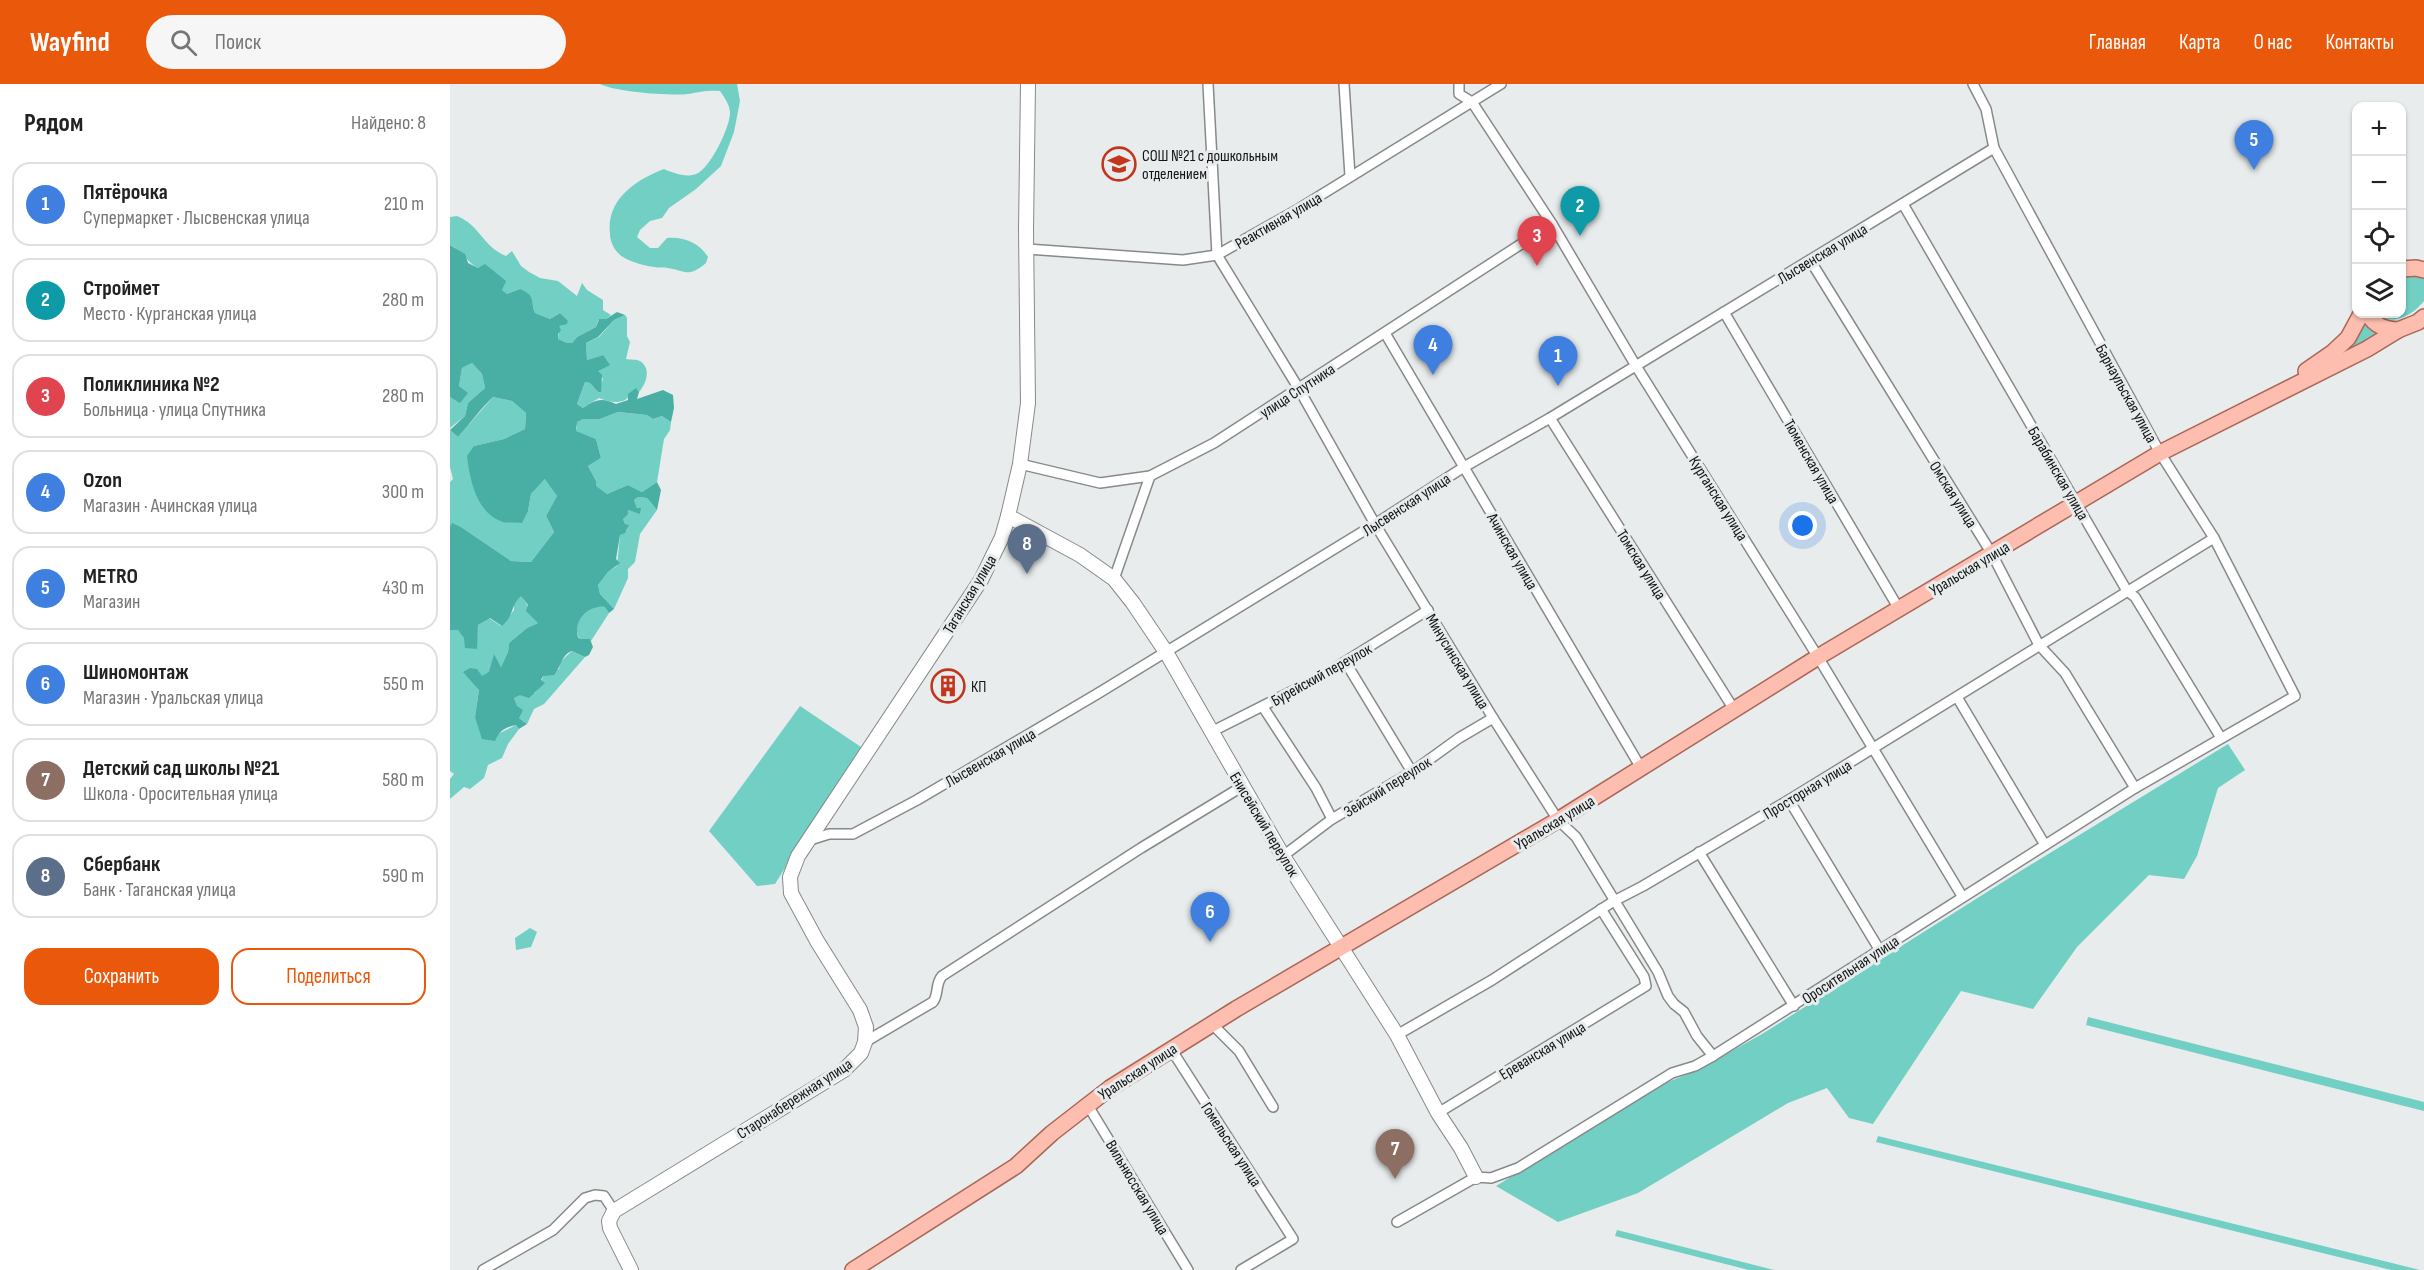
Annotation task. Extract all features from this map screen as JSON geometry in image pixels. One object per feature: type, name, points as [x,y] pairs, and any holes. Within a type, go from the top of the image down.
[{"type":"main road","name":"Таганская улица","points":[[865,1042],[866,1027],[860,1010],[817,941],[791,893],[789,877],[798,856],[981,580],[1002,537],[1020,464],[1028,403],[1028,84]]},
{"type":"main road","points":[[2406,269],[2424,270]]},
{"type":"main road","name":"Уральская улица","points":[[853,1270],[1016,1166],[1087,1104],[1212,1024],[1558,820],[1818,657],[2160,453],[2367,349],[2398,330],[2408,328],[2424,316]]},
{"type":"main road","name":"Уральская улица","points":[[2271,396],[2332,353],[2348,338],[2359,318]]},
{"type":"main road","points":[[2371,318],[2383,328],[2398,330]]},
{"type":"main road","name":"Енисейский переулок","points":[[1008,516],[1080,555],[1114,579],[1166,652],[1283,856],[1397,1035],[1438,1113],[1461,1148],[1476,1177]]},
{"type":"main road","name":"Старонабережная улица","points":[[614,1211],[844,1070],[856,1060],[865,1042]]},
{"type":"main road","points":[[614,1211],[609,1221],[610,1228],[632,1270]]},
{"type":"street","points":[[1208,84],[1217,255]]},
{"type":"street","points":[[1344,84],[1350,176]]},
{"type":"street","name":"Курганская улица","points":[[1459,84],[1459,94],[1472,102],[1552,224],[1636,366],[1818,657],[1962,896]]},
{"type":"street","name":"Реактивная улица","points":[[1027,249],[1183,260],[1217,255],[1295,211],[1501,84]]},
{"type":"street","name":"Барнаульская улица","points":[[1973,84],[1986,110],[1994,148],[2160,453],[2214,538],[2295,696]]},
{"type":"street","name":"Лысвенская улица","points":[[810,840],[829,834],[853,834],[868,827],[1166,652],[1464,467],[1550,418],[1994,148]]},
{"type":"street","name":"Барабинская улица","points":[[1902,204],[2127,591],[2135,597],[2221,738]]},
{"type":"street","name":"улица Спутника","points":[[1020,464],[1100,483],[1150,476],[1214,443],[1552,224]]},
{"type":"street","name":"Минусинская улица","points":[[1217,255],[1299,389],[1375,524],[1492,718],[1558,820],[1576,837],[1658,972],[1668,996],[1684,1012],[1697,1036],[1713,1056]]},
{"type":"street","name":"Омская улица","points":[[1810,260],[1992,554],[2039,645],[2065,673],[2135,788]]},
{"type":"street","name":"Тюменская улица","points":[[1725,312],[1899,609]]},
{"type":"street","name":"Ачинская улица","points":[[1385,333],[1641,768]]},
{"type":"street","name":"Томская улица","points":[[1550,418],[1735,711]]},
{"type":"street","points":[[1114,579],[1150,476]]},
{"type":"street","name":"Просторная улица","points":[[1397,1035],[1492,980],[1614,901],[1789,800],[2214,538]]},
{"type":"street","name":"Бурейский переулок","points":[[1211,732],[1346,663],[1428,610]]},
{"type":"street","points":[[1346,663],[1412,772]]},
{"type":"street","name":"Оросительная улица","points":[[1397,1222],[1476,1177],[1491,1178],[1518,1168],[1672,1073],[1695,1066],[1713,1056],[2135,788],[2295,696]]},
{"type":"street","points":[[1957,697],[2045,845]]},
{"type":"street","points":[[1263,707],[1316,788],[1332,819]]},
{"type":"street","name":"Зейский переулок","points":[[1283,856],[1332,819],[1412,772],[1492,718]]},
{"type":"street","name":"Старонабережная улица","points":[[865,1042],[933,1002],[937,998],[938,981],[942,976],[1141,848],[1243,786]]},
{"type":"street","points":[[1789,800],[1879,949]]},
{"type":"street","points":[[1699,852],[1794,1006]]},
{"type":"street","name":"Ереванская улица","points":[[1438,1113],[1646,986],[1644,977],[1601,909]]},
{"type":"street","points":[[1212,1024],[1239,1051],[1273,1107]]},
{"type":"street","name":"Гомельская улица","points":[[1171,1049],[1293,1239],[1241,1270]]},
{"type":"street","name":"Вильнюсская улица","points":[[1087,1104],[1188,1270]]},
{"type":"street","points":[[483,1270],[553,1230],[585,1198],[595,1195],[604,1196],[614,1211]]},
{"type":"shaded area","points":[[600,84],[737,84],[740,101],[734,132],[721,166],[696,189],[669,208],[662,218],[650,221],[640,230],[637,237],[650,248],[658,248],[667,238],[685,239],[696,244],[708,257],[706,263],[695,271],[687,272],[638,264],[626,259],[612,244],[610,222],[618,201],[633,185],[643,179],[664,169],[688,175],[701,171],[713,156],[727,128],[730,113],[726,101],[720,91],[656,94]]},
{"type":"shaded area","points":[[457,216],[471,225],[498,252],[506,256],[512,251],[521,266],[540,278],[558,281],[577,296],[582,283],[587,290],[603,300],[603,310],[611,315],[606,319],[598,320],[596,327],[577,337],[572,343],[558,339],[559,326],[568,322],[560,313],[550,319],[535,313],[527,294],[520,289],[507,294],[502,290],[503,284],[481,267],[478,268],[450,245],[450,217]]},
{"type":"shaded area","points":[[450,245],[465,254],[468,263],[478,268],[485,264],[506,281],[502,290],[507,294],[520,289],[528,294],[532,299],[535,313],[550,319],[560,313],[568,321],[567,324],[559,326],[561,330],[558,339],[567,343],[572,343],[577,337],[596,327],[599,319],[606,319],[617,312],[625,315],[614,320],[598,337],[586,343],[587,360],[603,355],[610,365],[598,371],[602,375],[601,392],[598,392],[590,383],[585,382],[577,404],[583,408],[599,400],[616,404],[628,400],[628,394],[636,388],[639,392],[637,399],[663,390],[673,395],[674,408],[671,422],[662,416],[653,419],[647,415],[618,412],[600,419],[583,419],[577,422],[576,431],[596,439],[601,458],[588,466],[596,481],[596,486],[607,494],[628,485],[642,492],[657,482],[661,490],[657,510],[647,498],[638,497],[634,500],[637,508],[641,508],[640,514],[628,510],[628,514],[623,519],[625,524],[629,525],[625,533],[620,535],[616,559],[620,563],[608,572],[598,585],[600,594],[614,609],[609,613],[605,607],[593,608],[584,615],[578,625],[578,637],[590,639],[593,647],[589,655],[585,657],[572,651],[568,653],[554,675],[543,676],[541,680],[545,683],[529,698],[520,695],[514,698],[517,706],[523,710],[519,718],[527,724],[519,729],[516,725],[506,728],[495,741],[482,739],[475,717],[479,690],[463,672],[470,668],[477,669],[482,676],[489,672],[494,654],[501,667],[508,652],[509,643],[527,628],[538,623],[526,611],[528,605],[521,596],[502,626],[490,618],[478,625],[477,649],[465,648],[464,638],[458,630],[450,630],[450,526],[452,523],[461,527],[511,561],[531,562],[554,532],[546,516],[557,496],[545,479],[531,494],[528,511],[522,523],[503,522],[494,518],[486,511],[476,495],[467,456],[474,446],[504,439],[525,429],[526,413],[512,401],[493,397],[458,437],[450,430],[465,416],[468,403],[485,388],[482,374],[472,363],[462,368],[459,386],[468,393],[460,403],[450,397]]},
{"type":"shaded area","points":[[2406,276],[2416,276],[2424,279],[2424,301],[2406,316]]},
{"type":"shaded area","points":[[625,315],[627,336],[630,342],[626,359],[638,360],[644,364],[647,376],[644,385],[639,392],[636,389],[628,398],[620,402],[599,398],[583,408],[577,404],[585,382],[590,383],[598,392],[603,379],[597,371],[603,355],[587,360],[586,343],[599,337],[614,320]]},
{"type":"shaded area","points":[[2360,320],[2370,330],[2380,335],[2342,355]]},
{"type":"shaded area","points":[[472,363],[482,374],[485,388],[468,403],[465,416],[450,428],[450,397],[460,402],[467,393],[459,386],[462,368]]},
{"type":"shaded area","points":[[493,397],[512,401],[526,413],[525,429],[504,439],[474,446],[528,511],[531,494],[546,478],[557,496],[546,516],[554,532],[531,562],[511,561],[461,527],[452,524],[450,526],[450,482],[453,479],[450,467],[450,430],[458,437]]},
{"type":"shaded area","points":[[618,412],[647,415],[653,419],[662,416],[671,422],[670,430],[664,439],[657,482],[642,492],[628,485],[607,494],[595,486],[596,481],[588,466],[601,458],[596,439],[575,431],[576,422],[583,419],[600,419]]},
{"type":"shaded area","points":[[638,497],[647,498],[657,510],[640,534],[635,562],[628,569],[628,578],[614,609],[600,594],[598,585],[608,572],[617,566],[620,535],[627,530],[628,525],[623,519],[628,510],[639,513],[634,500]]},
{"type":"shaded area","points":[[521,595],[538,623],[527,628],[509,643],[508,652],[501,667],[494,655],[490,672],[474,682],[479,690],[475,717],[498,734],[516,725],[519,729],[508,744],[502,758],[488,765],[484,778],[470,789],[464,787],[450,799],[450,779],[454,774],[450,771],[450,630],[458,630],[476,649],[478,625],[489,618],[501,626],[514,610],[514,602]]},
{"type":"shaded area","points":[[596,606],[606,607],[609,613],[591,641],[580,639],[578,624],[587,612]]},
{"type":"shaded area","points":[[572,651],[585,657],[544,704],[534,709],[527,724],[519,718],[514,698],[520,694],[535,693],[540,687],[543,676],[559,669],[560,662]]},
{"type":"shaded area","points":[[800,706],[861,747],[775,884],[757,886],[709,831]]},
{"type":"shaded area","points":[[2228,744],[2245,770],[2218,788],[2197,856],[2184,879],[2149,875],[2077,947],[2033,1009],[1961,991],[1873,1124],[1849,1118],[1827,1088],[1788,1103],[1638,1193],[1558,1222],[1496,1186],[1663,1084],[1698,1070],[1762,1034],[2014,875]]},
{"type":"shaded area","points":[[530,928],[537,932],[531,947],[516,950],[515,938]]},
{"type":"shaded area","points":[[2088,1017],[2424,1102],[2424,1111],[2086,1025]]},
{"type":"shaded area","points":[[1878,1136],[2420,1270],[2391,1270],[1876,1142]]},
{"type":"shaded area","points":[[1617,1230],[1774,1270],[1749,1270],[1615,1236]]},
{"type":"place","name":"СОШ №21 с дошкольным отделением","points":[[1119,164]]},
{"type":"place","name":"METRO","points":[[2254,170]]},
{"type":"place","name":"Строймет","points":[[1580,236]]},
{"type":"place","name":"Поликлиника №2","points":[[1537,266]]},
{"type":"place","name":"Ozon","points":[[1433,375]]},
{"type":"place","name":"Пятёрочка","points":[[1558,386]]},
{"type":"place","name":"Сбербанк","points":[[1027,574]]},
{"type":"place","name":"КП","points":[[948,686]]},
{"type":"place","name":"Шиномонтаж","points":[[1210,942]]},
{"type":"place","name":"Детский сад школы №21","points":[[1395,1179]]}]
